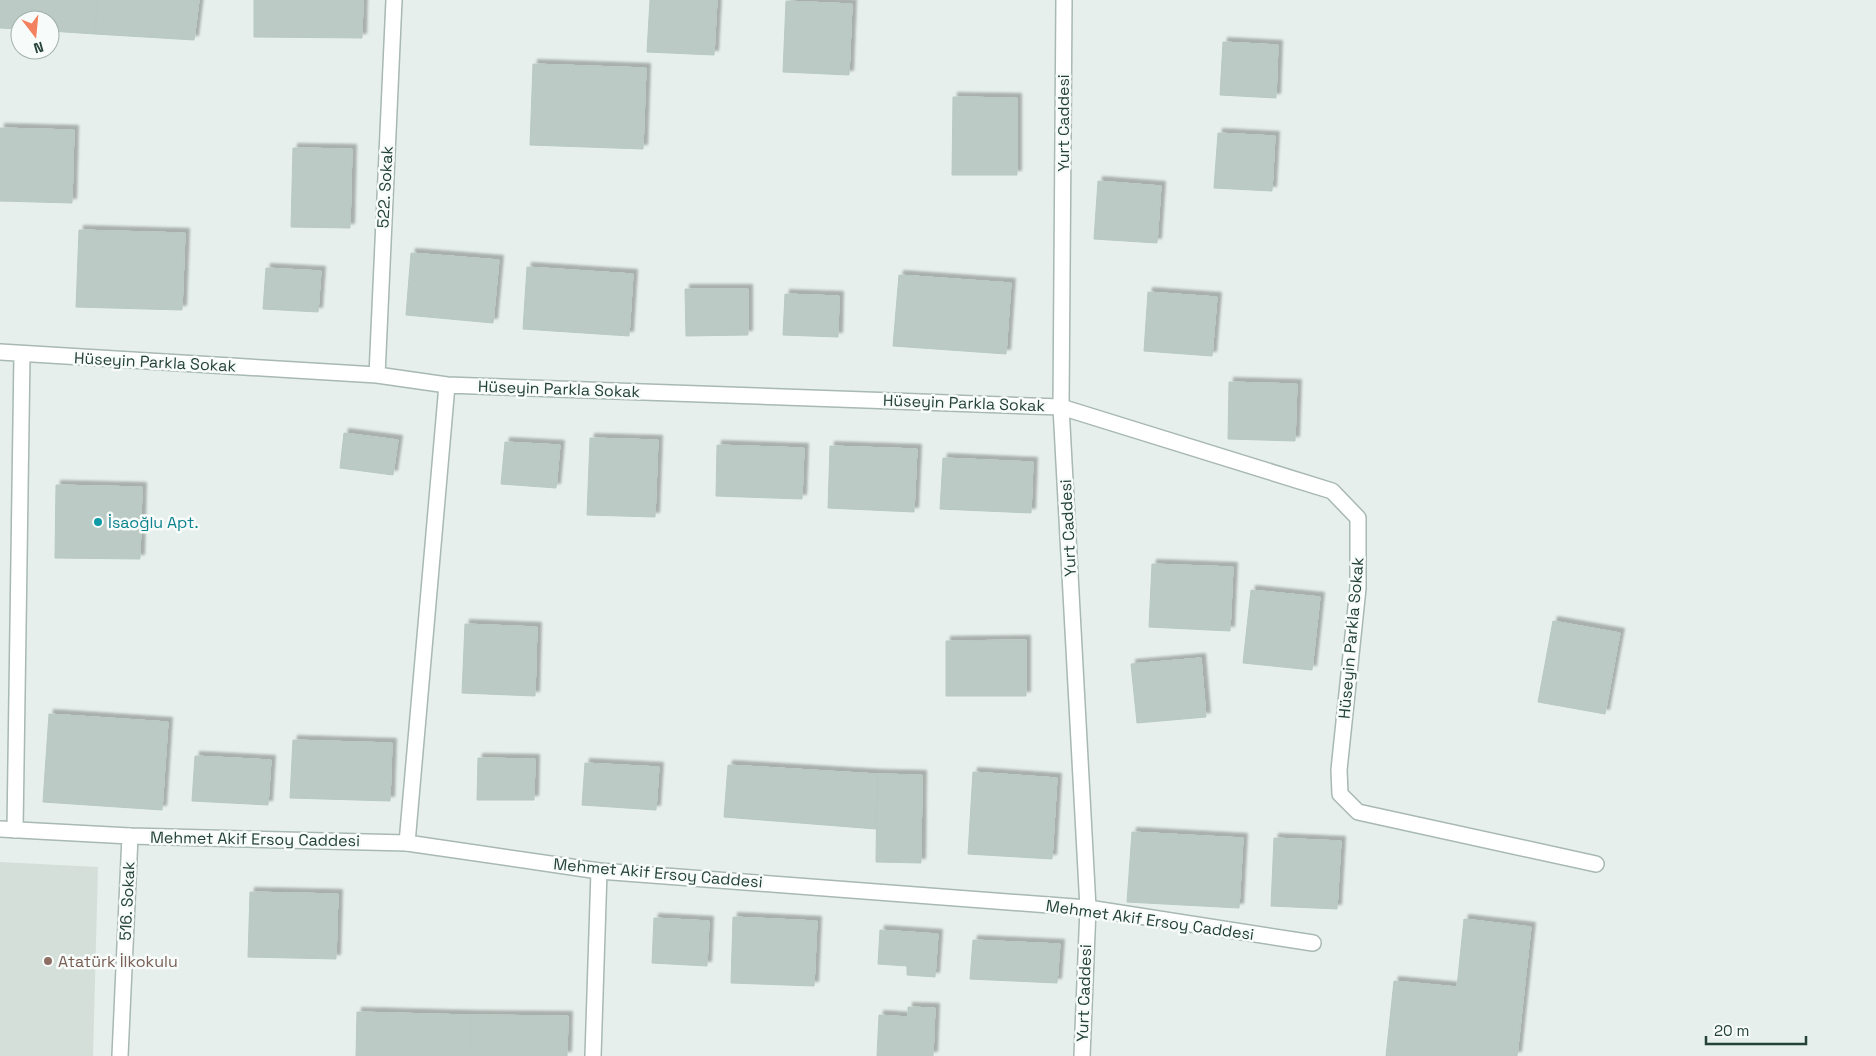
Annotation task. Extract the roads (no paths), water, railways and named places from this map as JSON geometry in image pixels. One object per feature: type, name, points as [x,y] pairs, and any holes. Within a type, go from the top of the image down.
[{"type":"street","name":"522. Sokak","points":[[377,375],[394,0]]},
{"type":"street","name":"Yurt Caddesi","points":[[1064,0],[1062,407],[1088,908],[1082,1056]]},
{"type":"street","name":"Hüseyin Parkla Sokak","points":[[0,352],[377,375],[447,385],[1062,407],[1332,491],[1358,518],[1358,588],[1338,770],[1340,794],[1358,812],[1596,864]]},
{"type":"street","points":[[8,830],[22,354]]},
{"type":"street","points":[[407,842],[447,385]]},
{"type":"street","name":"Mehmet Akif Ersoy Caddesi","points":[[8,830],[130,836],[407,842],[600,871],[1088,908],[1314,943]]},
{"type":"street","name":"516. Sokak","points":[[120,1056],[130,836]]},
{"type":"street","points":[[593,1056],[600,871]]},
{"type":"place","name":"İsaoğlu Apt.","points":[[98,522]]},
{"type":"place","name":"Atatürk İlkokulu","points":[[48,961]]}]
